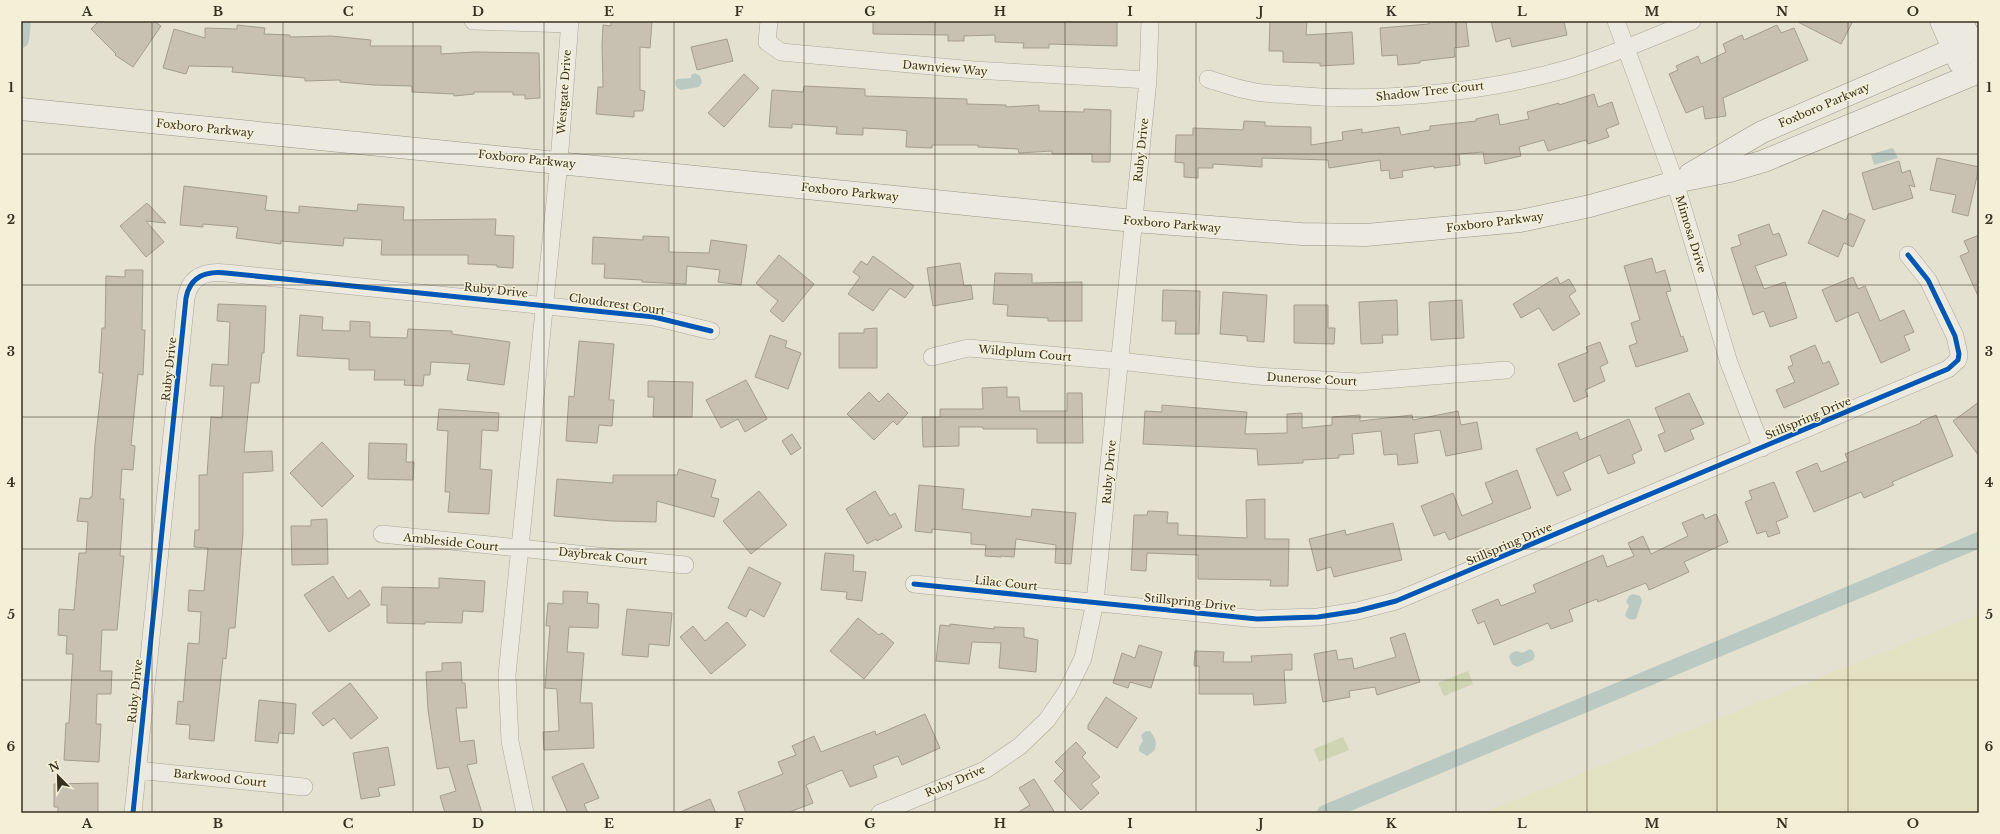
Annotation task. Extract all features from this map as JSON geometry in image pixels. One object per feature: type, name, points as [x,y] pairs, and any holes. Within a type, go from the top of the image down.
[{"type":"main road","points":[[1941,21],[1971,47]]},
{"type":"main road","points":[[1962,21],[1971,47],[1972,75]]},
{"type":"main road","name":"Foxboro Parkway","points":[[1675,182],[1762,132],[1971,47]]},
{"type":"main road","name":"Foxboro Parkway","points":[[27,110],[559,162],[1134,221],[1302,234],[1366,235],[1520,221],[1590,206],[1675,182],[1730,171],[1764,161],[1972,75]]},
{"type":"street","points":[[472,21],[569,22]]},
{"type":"street","name":"Dawnview Way","points":[[769,21],[767,42],[781,52],[974,70],[1148,80]]},
{"type":"street","name":"Ruby Drive","points":[[880,813],[985,770],[1020,746],[1047,720],[1067,691],[1083,658],[1095,602],[1148,80],[1150,21]]},
{"type":"street","name":"Mimosa Drive","points":[[1616,21],[1675,182],[1729,363],[1762,448]]},
{"type":"street","name":"Shadow Tree Court","points":[[1208,79],[1252,91],[1316,97],[1367,98],[1414,95],[1530,78],[1567,69],[1626,48],[1692,21]]},
{"type":"street","name":"Westgate Drive","points":[[525,813],[510,741],[507,675],[559,162],[569,22]]},
{"type":"street","name":"Stillspring Drive","points":[[1095,602],[1257,619],[1318,617],[1357,611],[1396,601],[1909,386],[1948,369],[1958,360],[1959,354],[1954,336],[1939,301],[1928,280],[1908,255]]},
{"type":"street","name":"Ruby Drive","points":[[133,813],[186,298],[190,284],[202,274],[218,272],[544,305]]},
{"type":"street","name":"Cloudcrest Court","points":[[544,305],[654,317],[711,331]]},
{"type":"street","name":"Wildplum Court","points":[[932,357],[968,348],[1119,361]]},
{"type":"street","name":"Dunerose Court","points":[[1119,361],[1257,376],[1358,382],[1506,370]]},
{"type":"street","name":"Ambleside Court","points":[[382,534],[520,549]]},
{"type":"street","name":"Daybreak Court","points":[[520,549],[685,565]]},
{"type":"street","name":"Lilac Court","points":[[914,584],[1095,602]]},
{"type":"street","name":"Barkwood Court","points":[[137,770],[304,786]]},
{"type":"green space","points":[[1979,614],[1979,813],[1484,813]]},
{"type":"green space","points":[[1468,671],[1473,684],[1444,696],[1438,683]]},
{"type":"green space","points":[[1343,737],[1349,750],[1319,762],[1314,749]]},
{"type":"shaded area","points":[[695,73],[700,76],[702,82],[699,87],[681,90],[676,87],[675,82],[677,79],[691,78],[691,75]]},
{"type":"shaded area","points":[[1893,148],[1898,158],[1874,165],[1871,154]]},
{"type":"shaded area","points":[[1633,594],[1640,596],[1642,601],[1636,619],[1628,619],[1625,615],[1629,606],[1626,602],[1629,596]]},
{"type":"shaded area","points":[[1530,649],[1533,651],[1535,656],[1533,660],[1517,667],[1512,664],[1509,657],[1511,653],[1517,651],[1522,653]]},
{"type":"shaded area","points":[[1146,731],[1150,731],[1155,738],[1156,743],[1154,751],[1147,756],[1139,751],[1139,747],[1143,741],[1141,735]]},
{"type":"building","points":[[99,21],[154,21],[161,26],[133,67],[115,55],[116,54],[91,29]]},
{"type":"building","points":[[611,21],[652,21],[650,48],[640,47],[640,90],[645,91],[643,111],[634,111],[634,117],[596,114],[598,87],[603,87],[603,25],[611,26]]},
{"type":"building","points":[[873,21],[1117,21],[1117,46],[1049,44],[1049,48],[1023,48],[1024,43],[995,42],[995,35],[964,36],[964,41],[948,41],[948,35],[873,34]]},
{"type":"building","points":[[1270,21],[1307,21],[1306,35],[1352,32],[1354,64],[1320,66],[1320,63],[1283,62],[1283,51],[1269,51]]},
{"type":"building","points":[[1429,21],[1466,21],[1469,46],[1454,48],[1455,57],[1420,61],[1420,63],[1398,65],[1397,55],[1382,56],[1380,28],[1429,24]]},
{"type":"building","points":[[1491,21],[1564,21],[1567,35],[1512,47],[1510,38],[1496,42]]},
{"type":"building","points":[[1796,21],[1853,21],[1841,44]]},
{"type":"building","points":[[237,25],[265,28],[264,34],[290,35],[290,37],[331,36],[371,40],[370,46],[441,46],[441,54],[475,52],[539,53],[540,98],[525,99],[525,95],[513,95],[513,92],[474,92],[474,94],[454,96],[454,94],[412,92],[412,86],[374,85],[340,82],[340,80],[305,81],[305,78],[232,72],[233,67],[189,66],[186,74],[163,68],[174,29],[205,38],[205,28],[237,29]]},
{"type":"building","points":[[1777,25],[1781,33],[1794,28],[1808,60],[1723,98],[1726,116],[1705,119],[1703,106],[1686,113],[1669,74],[1678,70],[1676,66],[1698,56],[1701,64],[1726,52],[1723,44],[1742,35],[1744,40]]},
{"type":"building","points":[[727,39],[733,61],[697,70],[691,47]]},
{"type":"building","points":[[744,74],[759,88],[724,127],[708,113]]},
{"type":"building","points":[[804,86],[865,89],[865,96],[967,99],[967,104],[1006,105],[1006,107],[1039,105],[1039,111],[1084,112],[1084,109],[1111,110],[1110,162],[1092,162],[1092,154],[1052,154],[1052,151],[1019,153],[1018,149],[978,147],[978,145],[932,145],[932,148],[906,147],[907,131],[901,130],[863,128],[863,135],[836,134],[837,127],[792,124],[792,128],[769,127],[772,90],[803,92]]},
{"type":"building","points":[[1594,94],[1598,107],[1612,102],[1619,124],[1606,129],[1609,137],[1588,144],[1586,140],[1548,151],[1544,140],[1519,147],[1521,156],[1485,164],[1483,152],[1459,154],[1460,165],[1434,168],[1434,166],[1402,171],[1403,177],[1390,179],[1389,170],[1381,171],[1380,160],[1329,168],[1328,160],[1262,158],[1262,167],[1213,164],[1213,168],[1198,168],[1198,178],[1184,177],[1184,163],[1175,162],[1176,135],[1193,135],[1193,128],[1243,130],[1244,121],[1265,122],[1265,126],[1311,127],[1311,145],[1343,140],[1342,132],[1362,129],[1362,133],[1399,127],[1401,135],[1430,130],[1430,126],[1476,121],[1476,119],[1498,114],[1500,125],[1529,119],[1527,112],[1559,103],[1559,105]]},
{"type":"building","points":[[1937,158],[1979,167],[1968,216],[1952,212],[1956,195],[1930,190]]},
{"type":"building","points":[[1899,161],[1902,173],[1910,170],[1915,187],[1909,185],[1913,198],[1873,210],[1862,173]]},
{"type":"building","points":[[184,186],[267,196],[265,210],[299,213],[299,206],[357,211],[358,204],[404,207],[403,220],[496,219],[495,235],[514,236],[513,268],[497,267],[497,265],[468,264],[468,255],[381,255],[382,240],[344,238],[343,246],[281,241],[281,244],[236,238],[238,227],[203,224],[203,227],[180,225]]},
{"type":"building","points":[[147,203],[166,223],[146,221],[164,242],[146,257],[120,226]]},
{"type":"building","points":[[1823,210],[1846,220],[1849,213],[1865,220],[1853,247],[1844,243],[1838,257],[1808,243]]},
{"type":"building","points":[[1769,224],[1773,235],[1779,233],[1787,255],[1755,266],[1764,289],[1785,282],[1797,318],[1770,327],[1764,311],[1753,315],[1731,248],[1741,245],[1738,235]]},
{"type":"building","points":[[1979,235],[1979,298],[1960,256],[1969,252],[1964,241]]},
{"type":"building","points":[[643,236],[669,237],[669,252],[709,253],[711,240],[747,245],[741,285],[718,282],[720,270],[687,266],[686,284],[642,282],[642,280],[604,278],[605,264],[592,264],[593,237],[643,240]]},
{"type":"building","points":[[779,255],[814,284],[783,322],[770,311],[778,301],[756,283]]},
{"type":"building","points":[[873,256],[914,286],[905,298],[890,288],[873,311],[848,294],[860,277],[853,272],[861,261],[867,265]]},
{"type":"building","points":[[1652,258],[1656,273],[1665,270],[1671,291],[1666,292],[1681,337],[1683,336],[1688,351],[1636,367],[1629,346],[1637,343],[1631,323],[1640,320],[1624,266]]},
{"type":"building","points":[[960,263],[964,286],[971,285],[973,299],[933,306],[927,268]]},
{"type":"building","points":[[125,270],[143,270],[142,330],[145,330],[143,375],[138,374],[131,445],[135,446],[133,470],[122,469],[120,499],[124,499],[120,556],[124,556],[117,630],[102,630],[100,671],[112,671],[111,694],[97,694],[96,724],[101,724],[99,762],[64,760],[66,723],[69,723],[73,654],[66,654],[67,636],[58,635],[59,609],[74,610],[79,553],[86,553],[88,522],[77,521],[80,498],[90,499],[90,497],[92,497],[95,444],[103,373],[99,373],[102,328],[105,328],[106,276],[125,277]]},
{"type":"building","points":[[995,273],[1032,274],[1032,283],[1082,282],[1082,321],[1048,321],[1048,318],[1007,316],[1008,305],[993,304]]},
{"type":"building","points":[[1557,277],[1560,284],[1569,279],[1576,291],[1569,296],[1580,314],[1553,331],[1539,308],[1521,318],[1513,304]]},
{"type":"building","points":[[1853,277],[1858,289],[1865,286],[1880,321],[1904,310],[1914,332],[1904,336],[1910,350],[1881,363],[1858,312],[1836,322],[1822,290]]},
{"type":"building","points":[[1163,290],[1200,291],[1199,334],[1175,334],[1176,321],[1162,321]]},
{"type":"building","points":[[1223,292],[1267,295],[1264,342],[1247,341],[1247,336],[1220,334]]},
{"type":"building","points":[[1397,300],[1398,335],[1382,335],[1383,343],[1361,344],[1359,302]]},
{"type":"building","points":[[1462,300],[1464,338],[1431,340],[1429,302]]},
{"type":"building","points":[[218,304],[266,306],[264,353],[262,353],[259,383],[251,383],[244,452],[272,451],[273,471],[243,473],[243,533],[235,628],[229,628],[226,659],[223,658],[214,741],[189,739],[190,725],[176,724],[178,701],[183,702],[188,643],[199,644],[201,612],[188,611],[189,590],[204,591],[208,548],[194,547],[195,530],[199,530],[199,475],[207,475],[211,417],[222,418],[224,386],[210,386],[212,364],[228,365],[230,322],[217,321]]},
{"type":"building","points":[[1294,305],[1328,305],[1328,328],[1335,328],[1334,344],[1294,343]]},
{"type":"building","points":[[300,315],[323,317],[322,330],[350,331],[350,321],[370,322],[370,337],[407,338],[408,329],[452,331],[452,334],[510,342],[504,385],[467,380],[470,364],[431,362],[430,375],[424,375],[423,386],[404,385],[405,380],[374,380],[375,370],[349,370],[349,359],[297,356]]},
{"type":"building","points":[[877,328],[877,368],[839,368],[839,333],[864,333],[864,329]]},
{"type":"building","points":[[770,335],[787,341],[785,347],[801,353],[788,389],[755,377]]},
{"type":"building","points":[[579,341],[614,344],[609,400],[614,400],[612,426],[599,425],[597,443],[566,441],[569,396],[574,397]]},
{"type":"building","points":[[1600,342],[1608,363],[1600,367],[1605,381],[1585,390],[1588,396],[1574,402],[1558,364],[1588,352],[1586,347]]},
{"type":"building","points":[[1815,345],[1823,364],[1829,361],[1839,384],[1784,408],[1776,390],[1795,382],[1788,367],[1793,365],[1790,356]]},
{"type":"building","points":[[746,380],[767,419],[745,432],[738,419],[721,428],[706,400]]},
{"type":"building","points":[[648,381],[693,382],[692,417],[653,417],[654,397],[648,397]]},
{"type":"building","points":[[1007,387],[1007,397],[1019,397],[1020,411],[1067,411],[1067,393],[1082,393],[1083,443],[1037,443],[1037,429],[983,429],[983,427],[959,427],[959,446],[923,447],[922,417],[940,417],[940,409],[983,409],[982,388]]},
{"type":"building","points":[[869,392],[879,402],[888,393],[908,413],[897,425],[893,421],[874,440],[847,414]]},
{"type":"building","points":[[1689,393],[1704,424],[1690,430],[1694,439],[1665,452],[1658,435],[1665,432],[1655,408]]},
{"type":"building","points":[[1979,402],[1979,456],[1953,421]]},
{"type":"building","points":[[1162,405],[1247,412],[1245,434],[1287,433],[1287,414],[1302,413],[1302,428],[1332,425],[1332,417],[1360,415],[1360,421],[1412,415],[1413,420],[1458,411],[1461,425],[1477,422],[1482,449],[1446,456],[1440,430],[1414,434],[1418,463],[1398,465],[1397,454],[1384,455],[1381,431],[1352,434],[1354,454],[1339,455],[1339,458],[1303,460],[1303,463],[1258,465],[1257,449],[1143,444],[1145,411],[1162,412]]},
{"type":"building","points":[[439,409],[499,413],[498,431],[482,430],[480,469],[492,470],[489,514],[448,512],[450,492],[445,492],[448,431],[437,430]]},
{"type":"building","points":[[1936,415],[1953,456],[1892,482],[1894,485],[1864,498],[1861,492],[1814,512],[1796,472],[1817,463],[1821,472],[1848,461],[1845,454],[1921,423],[1920,422]]},
{"type":"building","points":[[1629,419],[1642,450],[1632,455],[1635,463],[1608,474],[1600,455],[1563,472],[1571,490],[1557,496],[1536,449],[1577,432],[1580,440]]},
{"type":"building","points":[[792,434],[801,448],[791,455],[782,441]]},
{"type":"building","points":[[322,442],[354,476],[322,507],[290,473]]},
{"type":"building","points":[[369,443],[407,444],[406,462],[414,462],[413,480],[368,479]]},
{"type":"building","points":[[679,469],[716,480],[711,497],[719,499],[714,517],[657,501],[656,522],[612,521],[554,516],[557,479],[613,483],[613,475],[677,475]]},
{"type":"building","points":[[1517,470],[1531,508],[1449,540],[1445,532],[1434,536],[1421,506],[1453,493],[1462,516],[1493,503],[1485,483]]},
{"type":"building","points":[[1774,482],[1788,517],[1776,522],[1780,533],[1768,537],[1766,531],[1757,534],[1745,502],[1752,499],[1749,491]]},
{"type":"building","points":[[919,485],[964,489],[962,509],[1031,517],[1032,509],[1076,513],[1071,564],[1055,563],[1056,545],[1016,539],[1014,557],[985,556],[986,545],[971,544],[971,533],[932,529],[932,533],[915,531]]},
{"type":"building","points":[[759,491],[787,525],[751,554],[723,521]]},
{"type":"building","points":[[875,491],[890,516],[895,513],[902,527],[877,541],[876,539],[867,544],[846,509]]},
{"type":"building","points":[[1265,499],[1265,539],[1289,539],[1288,586],[1270,586],[1271,580],[1198,579],[1198,555],[1147,553],[1146,571],[1131,570],[1134,515],[1147,515],[1148,511],[1168,512],[1167,523],[1178,523],[1178,535],[1247,538],[1246,500]]},
{"type":"building","points":[[1703,514],[1705,519],[1716,514],[1728,542],[1684,562],[1689,572],[1649,590],[1646,583],[1598,602],[1597,599],[1569,610],[1573,621],[1551,629],[1548,623],[1494,645],[1484,621],[1478,624],[1472,610],[1498,599],[1501,606],[1536,592],[1533,585],[1603,555],[1607,567],[1634,556],[1628,543],[1643,536],[1651,554],[1688,536],[1682,523]]},
{"type":"building","points":[[327,519],[328,564],[292,565],[291,526],[311,526],[311,520]]},
{"type":"building","points":[[1393,523],[1402,560],[1334,577],[1331,567],[1317,571],[1309,539],[1345,530],[1346,535]]},
{"type":"building","points":[[825,553],[854,555],[853,571],[866,572],[862,601],[846,599],[847,592],[821,590]]},
{"type":"building","points":[[749,567],[781,583],[764,617],[750,609],[746,617],[728,608]]},
{"type":"building","points":[[333,576],[348,599],[360,590],[370,605],[329,632],[304,595]]},
{"type":"building","points":[[439,578],[485,581],[483,612],[463,611],[462,623],[387,623],[387,605],[381,605],[382,587],[439,588]]},
{"type":"building","points":[[563,591],[588,592],[587,603],[599,604],[598,628],[569,627],[567,652],[584,653],[580,703],[592,703],[594,748],[544,750],[543,732],[559,731],[557,689],[545,688],[550,626],[546,626],[548,603],[563,604]]},
{"type":"building","points":[[627,609],[672,613],[669,646],[649,644],[648,657],[622,655]]},
{"type":"building","points":[[858,618],[879,635],[882,633],[894,643],[864,679],[830,651]]},
{"type":"building","points":[[727,622],[746,645],[711,674],[680,637],[693,626],[705,641]]},
{"type":"building","points":[[950,624],[994,629],[994,627],[1024,628],[1024,637],[1038,640],[1036,672],[999,668],[1001,643],[972,642],[969,664],[936,661],[940,625],[950,626]]},
{"type":"building","points":[[1405,633],[1420,682],[1377,695],[1375,687],[1349,691],[1350,697],[1323,702],[1314,654],[1336,650],[1338,660],[1352,658],[1354,669],[1396,657],[1390,638]]},
{"type":"building","points":[[1139,645],[1162,652],[1151,688],[1130,682],[1128,688],[1113,683],[1122,653],[1135,658]]},
{"type":"building","points":[[1195,651],[1224,652],[1223,662],[1252,662],[1251,656],[1292,654],[1292,670],[1284,670],[1286,703],[1254,705],[1253,694],[1199,694],[1199,666],[1194,666]]},
{"type":"building","points":[[461,662],[462,683],[465,683],[467,708],[456,708],[460,742],[474,740],[477,763],[467,765],[482,813],[445,813],[440,796],[456,791],[449,767],[437,769],[428,710],[426,672],[442,671],[442,663]]},
{"type":"building","points":[[350,683],[378,718],[351,739],[334,718],[323,726],[312,713]]},
{"type":"building","points":[[1106,697],[1137,718],[1117,748],[1088,729],[1088,725]]},
{"type":"building","points":[[259,700],[296,704],[294,734],[279,733],[278,743],[255,741]]},
{"type":"building","points":[[925,714],[940,748],[902,765],[898,756],[873,766],[877,777],[850,787],[842,770],[806,785],[813,803],[787,813],[746,813],[738,792],[783,774],[778,762],[796,755],[792,746],[814,736],[821,752],[875,731],[876,735]]},
{"type":"building","points":[[1076,742],[1086,753],[1082,757],[1100,777],[1091,784],[1099,793],[1081,810],[1054,781],[1064,771],[1055,762]]},
{"type":"building","points":[[388,747],[395,785],[378,788],[380,796],[361,799],[353,753]]},
{"type":"building","points":[[583,763],[599,798],[584,804],[588,813],[568,813],[552,777]]},
{"type":"building","points":[[1034,779],[1055,813],[1017,813],[1030,805],[1019,788]]},
{"type":"building","points":[[98,783],[98,813],[58,813],[58,807],[54,807],[54,784]]},
{"type":"building","points":[[710,799],[716,813],[678,813]]},
{"type":"waterway","points":[[21,40],[23,21]]},
{"type":"waterway","points":[[1325,813],[1979,540]]},
{"type":"cycle path","points":[[914,584],[1257,619],[1318,617],[1357,611],[1396,601],[1948,369],[1958,360],[1959,354],[1955,336],[1928,280],[1908,255]]},
{"type":"cycle path","points":[[133,813],[186,298],[188,291],[195,280],[206,274],[226,273],[654,317],[711,331]]}]
